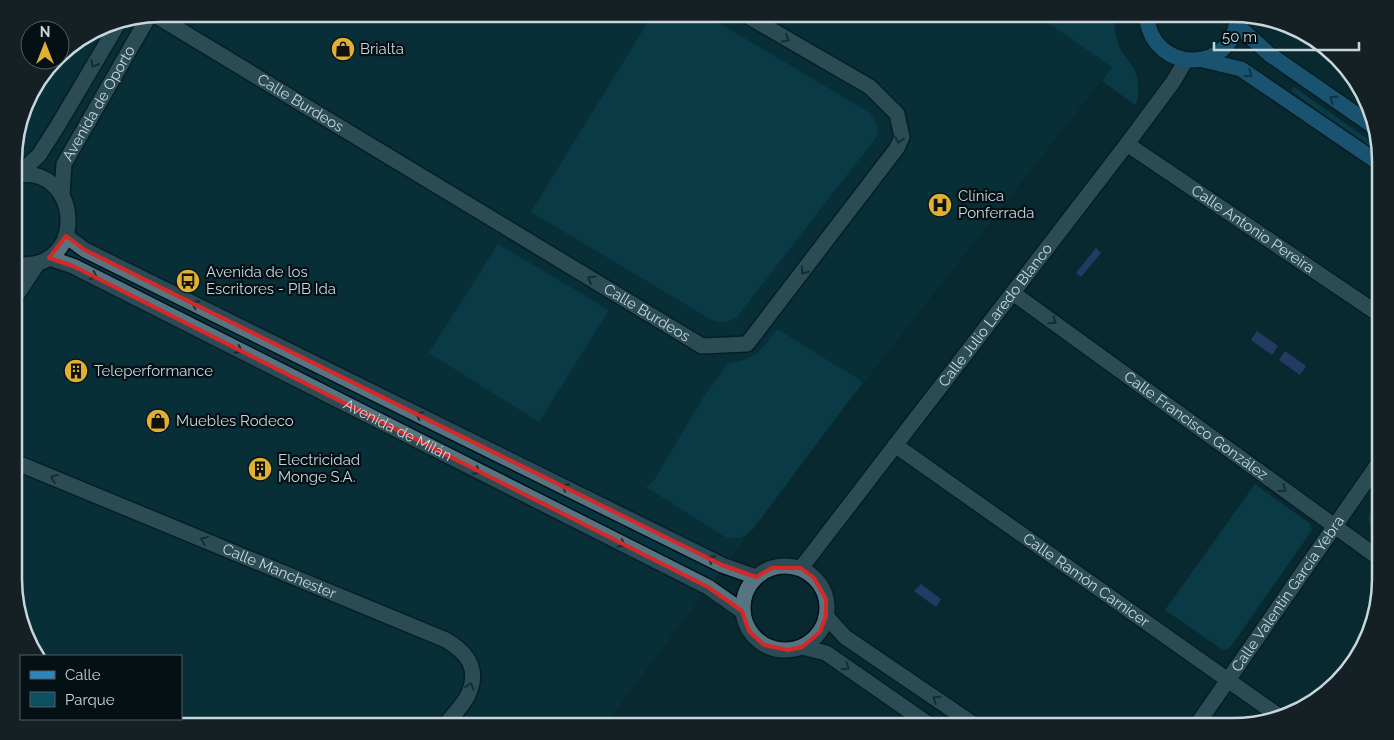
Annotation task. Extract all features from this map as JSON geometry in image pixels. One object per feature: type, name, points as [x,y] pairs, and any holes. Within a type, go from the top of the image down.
[{"type":"main road","points":[[1147,22],[1151,35],[1165,52],[1186,60],[1202,60],[1241,69],[1371,157]]},
{"type":"main road","points":[[1202,60],[1218,53],[1231,41],[1236,22]]},
{"type":"main road","points":[[1240,23],[1269,54],[1365,121]]},
{"type":"street","name":"Calle Burdeos","points":[[168,23],[702,346],[747,344],[898,148],[902,136],[898,114],[870,87],[759,22]]},
{"type":"street","name":"Avenida de Oporto","points":[[66,236],[69,228],[68,211],[62,195],[64,164],[145,24]]},
{"type":"street","name":"Avenida de Oporto","points":[[23,169],[39,154],[57,127],[112,32]]},
{"type":"street","name":"Calle Julio Laredo Blanco","points":[[801,568],[1127,144],[1173,82],[1186,60]]},
{"type":"street","name":"Calle Antonio Pereira","points":[[1127,144],[1372,310]]},
{"type":"street","points":[[23,175],[32,175],[44,179],[62,195]]},
{"type":"street","points":[[23,287],[44,260],[59,248],[66,236]]},
{"type":"street","name":"Avenida de Milán","points":[[66,236],[94,254],[722,565],[756,577]]},
{"type":"street","points":[[23,266],[44,260]]},
{"type":"street","name":"Avenida de Milán","points":[[44,260],[73,266],[708,587],[742,610]]},
{"type":"street","name":"Calle Francisco González","points":[[1013,293],[1372,553]]},
{"type":"street","name":"Calle Ramón Carnicer","points":[[895,445],[1272,711]]},
{"type":"street","name":"Calle Manchester","points":[[22,465],[446,640],[461,648],[470,662],[473,678],[468,696],[451,718]]},
{"type":"street","name":"Calle Valentín García Yebra","points":[[1202,717],[1372,472]]},
{"type":"street","points":[[790,566],[801,568],[814,578],[823,590],[826,599],[826,616],[820,632],[802,647],[788,650],[764,645],[749,631],[743,618],[743,599],[746,590],[756,577],[772,568],[790,566]]},
{"type":"street","points":[[826,616],[845,637],[963,717]]},
{"type":"street","points":[[802,647],[826,653],[919,717]]},
{"type":"highlighted area","points":[[66,236],[85,250],[722,565],[756,577],[772,568],[801,568],[814,578],[826,599],[826,616],[820,632],[802,647],[788,650],[764,645],[749,631],[742,611],[708,587],[73,266],[49,258]]},
{"type":"shaded area","points":[[929,22],[920,39],[930,22],[1047,22],[1112,67],[838,415],[610,718],[182,718],[182,655],[46,655],[41,648],[27,614],[22,578],[23,152],[27,126],[33,108],[46,84],[57,70],[70,70],[70,57],[100,37],[134,25],[152,23]]},
{"type":"green space","points":[[718,22],[865,110],[876,124],[877,136],[737,317],[728,322],[712,320],[531,212],[648,23]]},
{"type":"green space","points":[[1047,22],[1114,22],[1118,44],[1137,76],[1138,96],[1135,105],[1102,81],[1112,67]]},
{"type":"green space","points":[[1294,87],[1370,140],[1371,148],[1291,91]]},
{"type":"green space","points":[[498,244],[609,310],[539,422],[429,353]]},
{"type":"green space","points":[[777,329],[863,382],[753,529],[741,538],[727,538],[646,487],[655,479],[704,396],[726,365],[746,359],[756,353]]},
{"type":"green space","points":[[1255,484],[1309,523],[1312,530],[1231,646],[1223,650],[1165,610]]},
{"type":"green space","points":[[1372,511],[1372,526],[1370,524],[1368,517]]},
{"type":"water","points":[[1096,248],[1101,253],[1081,277],[1076,273]]},
{"type":"water","points":[[1257,331],[1278,346],[1272,355],[1251,340]]},
{"type":"water","points":[[1285,351],[1306,366],[1300,375],[1279,360]]},
{"type":"water","points":[[921,584],[941,599],[936,607],[914,591]]},
{"type":"place","name":"Brialta","points":[[343,49]]},
{"type":"place","name":"Clínica Ponferrada","points":[[940,205]]},
{"type":"place","name":"Avenida de los Escritores - PIB Ida","points":[[188,281]]},
{"type":"place","name":"Teleperformance","points":[[76,371]]},
{"type":"place","name":"Muebles Rodeco","points":[[158,421]]},
{"type":"place","name":"Electricidad Monge S.A.","points":[[260,469]]}]
